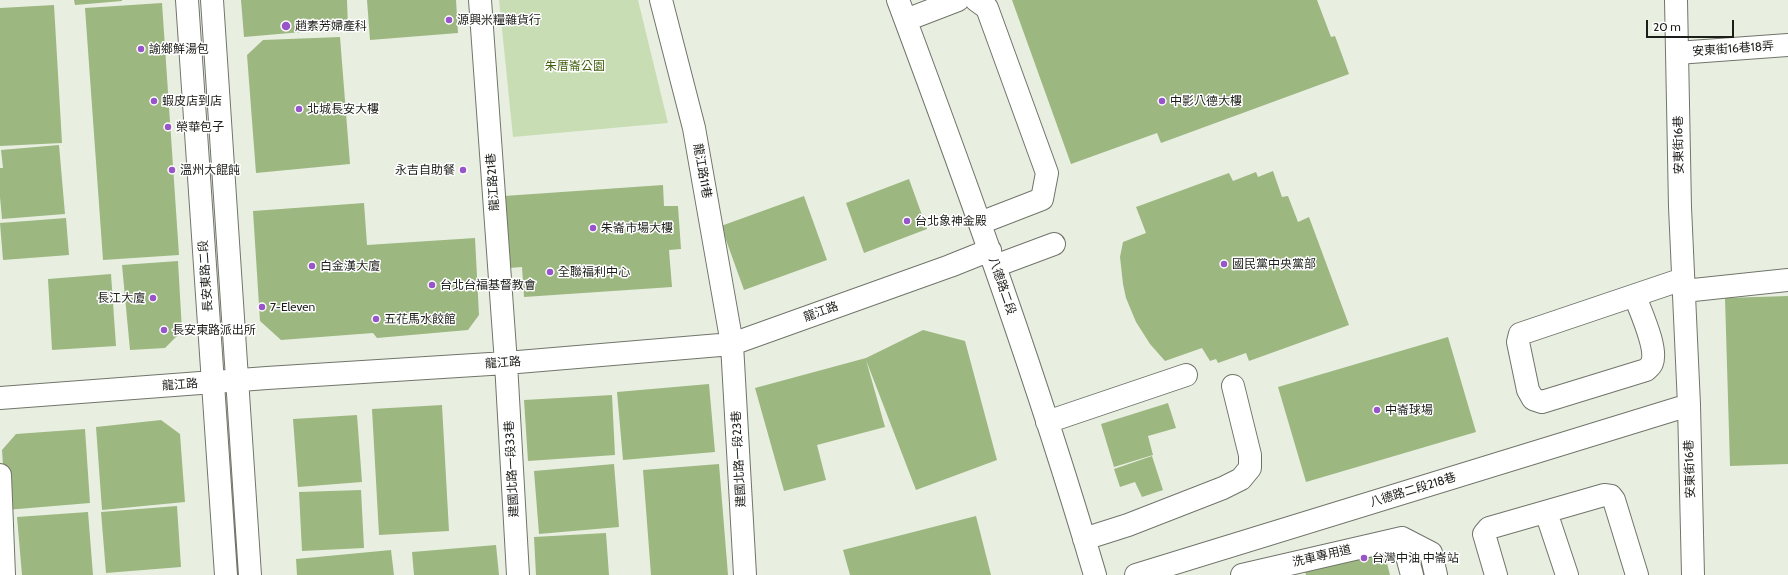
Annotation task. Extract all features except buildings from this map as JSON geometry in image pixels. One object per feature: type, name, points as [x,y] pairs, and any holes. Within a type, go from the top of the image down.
[{"type":"street","name":"長安東路二段","points":[[187,0],[226,575]]},
{"type":"street","name":"長安東路二段","points":[[212,0],[250,575]]},
{"type":"street","name":"龍江路21巷","points":[[480,0],[506,363]]},
{"type":"street","name":"龍江路11巷","points":[[661,0],[694,128],[732,344]]},
{"type":"street","points":[[902,10],[958,0]]},
{"type":"street","points":[[976,0],[987,8],[1047,173],[1042,199],[980,223]]},
{"type":"street","name":"安東街16巷","points":[[1676,0],[1680,207],[1689,405],[1693,575]]},
{"type":"street","name":"八德路二段","points":[[902,10],[993,258],[1095,575]]},
{"type":"street","name":"安東街16巷18弄","points":[[1677,53],[1788,45]]},
{"type":"street","name":"龍江路","points":[[0,398],[506,363],[732,344],[937,271],[1054,244]]},
{"type":"street","points":[[1635,296],[1649,336],[1653,353],[1652,363],[1646,370],[1542,402],[1533,399],[1528,390],[1518,342],[1520,334],[1635,296],[1683,285],[1788,280]]},
{"type":"street","name":"建國北路一段23巷","points":[[732,344],[745,575]]},
{"type":"street","name":"建國北路一段33巷","points":[[506,363],[518,575]]},
{"type":"street","points":[[1047,422],[1186,375]]},
{"type":"street","points":[[1084,539],[1128,525],[1223,488],[1241,479],[1250,468],[1250,455],[1233,386]]},
{"type":"street","name":"八德路二段218巷","points":[[1136,575],[1689,405]]},
{"type":"street","points":[[0,475],[4,575]]},
{"type":"street","points":[[1496,575],[1484,534],[1489,528],[1604,495],[1611,496],[1616,505],[1638,575]]},
{"type":"street","points":[[1546,512],[1567,575]]},
{"type":"street","points":[[1402,538],[1412,575]]},
{"type":"street","points":[[1402,538],[1431,553],[1436,575]]},
{"type":"street","name":"洗車專用道","points":[[1242,575],[1402,538]]},
{"type":"green space","name":"朱厝崙公園","points":[[499,0],[638,0],[668,123],[513,137]]},
{"type":"place","name":"源興米糧雜貨行","points":[[449,20]]},
{"type":"place","name":"趙素芳婦產科","points":[[286,26]]},
{"type":"place","name":"諭鄉鮮湯包","points":[[141,49]]},
{"type":"place","name":"蝦皮店到店","points":[[154,101]]},
{"type":"place","name":"中影八德大樓","points":[[1162,101]]},
{"type":"place","name":"北城長安大樓","points":[[299,109]]},
{"type":"place","name":"榮華包子","points":[[168,127]]},
{"type":"place","name":"溫州大餛飩","points":[[172,170]]},
{"type":"place","name":"永吉自助餐","points":[[463,170]]},
{"type":"place","name":"台北象神金殿","points":[[907,221]]},
{"type":"place","name":"朱崙市場大樓","points":[[593,228]]},
{"type":"place","name":"國民黨中央黨部","points":[[1224,264]]},
{"type":"place","name":"白金漢大廈","points":[[312,266]]},
{"type":"place","name":"全聯福利中心","points":[[550,272]]},
{"type":"place","name":"台北台福基督教會","points":[[432,285]]},
{"type":"place","name":"長江大廈","points":[[153,298]]},
{"type":"place","name":"7-Eleven","points":[[262,307]]},
{"type":"place","name":"五花馬水餃館","points":[[376,319]]},
{"type":"place","name":"長安東路派出所","points":[[164,330]]},
{"type":"place","name":"中崙球場","points":[[1377,410]]},
{"type":"place","name":"台灣中油 中崙站","points":[[1364,558]]}]
